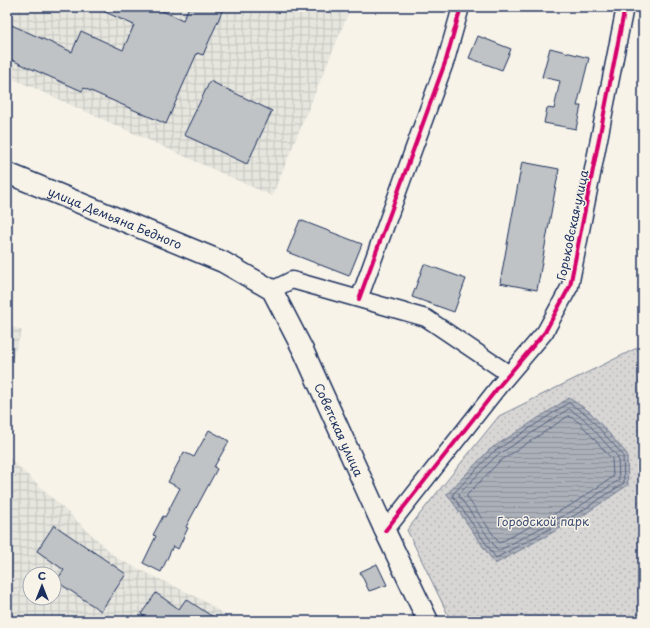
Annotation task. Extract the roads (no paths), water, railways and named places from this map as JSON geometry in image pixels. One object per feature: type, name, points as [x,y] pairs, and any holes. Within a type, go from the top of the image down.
[{"type":"main road","name":"улица Демьяна Бедного","points":[[7,173],[223,262],[272,290]]},
{"type":"main road","name":"Советская улица","points":[[272,290],[304,352],[385,531],[428,621]]},
{"type":"street","points":[[359,299],[446,60],[461,7]]},
{"type":"street","name":"Горьковская улица","points":[[385,531],[509,374],[545,332],[570,286],[625,7]]},
{"type":"street","points":[[272,290],[292,280],[426,318],[509,374]]},
{"type":"water","points":[[569,398],[590,412],[627,454],[628,485],[579,518],[495,564],[447,494],[489,450]]},
{"type":"park label","name":"Городской парк","points":[[543,521]]}]
